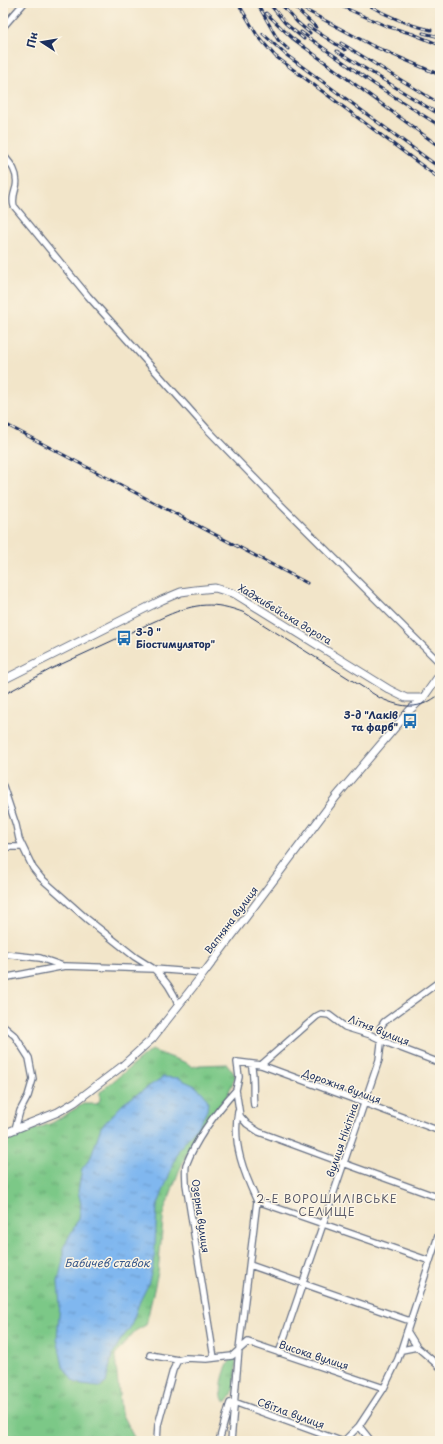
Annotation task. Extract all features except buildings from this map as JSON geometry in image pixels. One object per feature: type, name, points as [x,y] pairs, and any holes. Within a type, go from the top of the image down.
[{"type":"street","points":[[3,27],[24,3]]},
{"type":"street","points":[[3,155],[13,166],[16,177],[16,187],[13,196],[14,206],[88,296],[208,430],[271,495],[440,663]]},
{"type":"street","name":"Хаджибейська дорога","points":[[3,680],[162,600],[181,592],[215,588],[235,594],[390,690],[406,698],[422,698]]},
{"type":"street","name":"Вапняна вулиця","points":[[3,1134],[58,1112],[89,1092],[152,1040],[336,797],[422,698],[440,674]]},
{"type":"street","points":[[3,786],[22,847],[33,868],[41,878],[87,919],[135,957],[154,969],[167,982],[174,994],[178,1006]]},
{"type":"street","points":[[3,847],[22,847]]},
{"type":"street","points":[[3,954],[40,958],[65,966]]},
{"type":"street","points":[[3,978],[65,966],[154,969],[204,973]]},
{"type":"street","name":"вулиця Нікітіна","points":[[279,1353],[379,1060],[381,1039],[379,1031],[381,1025],[440,981]]},
{"type":"street","name":"Літня вулиця","points":[[260,1065],[321,1014],[329,1015],[345,1027],[371,1035],[440,1063]]},
{"type":"street","points":[[3,1026],[15,1036],[29,1058],[33,1079],[28,1096],[20,1111],[15,1130]]},
{"type":"street","name":"Дорожня вулиця","points":[[236,1090],[239,1077],[237,1062],[260,1065],[440,1131]]},
{"type":"street","points":[[251,1064],[253,1073],[252,1091],[254,1105]]},
{"type":"street","points":[[236,1090],[240,1116],[247,1124],[260,1132],[440,1198]]},
{"type":"street","name":"Озерна вулиця","points":[[214,1358],[186,1184],[186,1166],[200,1137],[236,1090]]},
{"type":"street","points":[[231,1441],[239,1349],[257,1201],[247,1179],[238,1152],[236,1130],[239,1108]]},
{"type":"street","points":[[257,1201],[430,1261]]},
{"type":"street","points":[[344,1441],[358,1426],[384,1388],[402,1350],[440,1230]]},
{"type":"street","points":[[250,1265],[410,1321]]},
{"type":"street","points":[[407,1331],[417,1347],[440,1367]]},
{"type":"street","name":"Висока вулиця","points":[[239,1349],[248,1342],[384,1388]]},
{"type":"street","points":[[402,1350],[417,1347]]},
{"type":"street","points":[[150,1355],[178,1360],[181,1358],[207,1359],[232,1356],[239,1349]]},
{"type":"street","points":[[158,1441],[158,1425],[173,1370],[178,1360]]},
{"type":"street","points":[[219,1441],[227,1410],[230,1403],[234,1402]]},
{"type":"street","name":"Світла вулиця","points":[[234,1402],[341,1441]]},
{"type":"street","points":[[358,1426],[371,1441]]},
{"type":"green space","points":[[151,1050],[187,1063],[192,1067],[200,1065],[227,1064],[236,1076],[225,1100],[200,1126],[179,1171],[164,1211],[158,1272],[146,1325],[135,1331],[115,1355],[121,1413],[136,1441],[3,1441],[3,1141],[52,1123],[83,1104],[97,1104],[100,1100],[100,1092]]},
{"type":"green space","points":[[232,1358],[236,1359],[236,1375],[233,1393],[228,1401],[224,1401],[221,1392],[223,1379]]},
{"type":"water","name":"Бабичев ставок","points":[[163,1077],[178,1078],[195,1086],[203,1093],[208,1101],[207,1110],[201,1122],[179,1149],[157,1207],[154,1262],[148,1285],[140,1301],[130,1328],[112,1355],[106,1383],[99,1387],[82,1385],[73,1381],[63,1366],[57,1338],[60,1304],[58,1282],[63,1260],[63,1248],[79,1218],[81,1204],[78,1191],[82,1169],[91,1157],[101,1127],[124,1103]]},
{"type":"tram line","points":[[3,695],[53,668],[166,616],[187,608],[205,605],[214,605],[245,613],[380,698],[396,704],[411,706],[425,703],[440,694]]},
{"type":"railway","points":[[238,3],[257,35],[275,56],[440,179]]},
{"type":"railway","points":[[257,3],[278,40],[288,49]]},
{"type":"railway","points":[[269,3],[285,23],[304,39]]},
{"type":"railway","points":[[280,3],[297,22],[310,33]]},
{"type":"railway","points":[[290,3],[316,27]]},
{"type":"railway","points":[[334,3],[386,26],[413,34],[440,45]]},
{"type":"railway","points":[[365,3],[396,19],[431,30]]},
{"type":"railway","points":[[298,6],[373,46],[440,75]]},
{"type":"railway","points":[[266,13],[292,38],[440,147]]},
{"type":"railway","points":[[308,26],[345,50]]},
{"type":"railway","points":[[301,32],[374,84],[440,126]]},
{"type":"railway","points":[[423,33],[440,37]]},
{"type":"railway","points":[[263,34],[285,54],[440,168]]},
{"type":"railway","points":[[341,43],[440,104]]},
{"type":"railway","points":[[337,51],[440,115]]},
{"type":"railway","points":[[3,423],[307,583]]},
{"type":"place","name":"З-д \" Біостимулятор\"","points":[[124,638]]},
{"type":"place","name":"З-д \"Лаків та фарб\"","points":[[410,721]]},
{"type":"district","name":"2-Е ВОРОШИЛІВСЬКЕ СЕЛИЩЕ","points":[[327,1205]]}]
